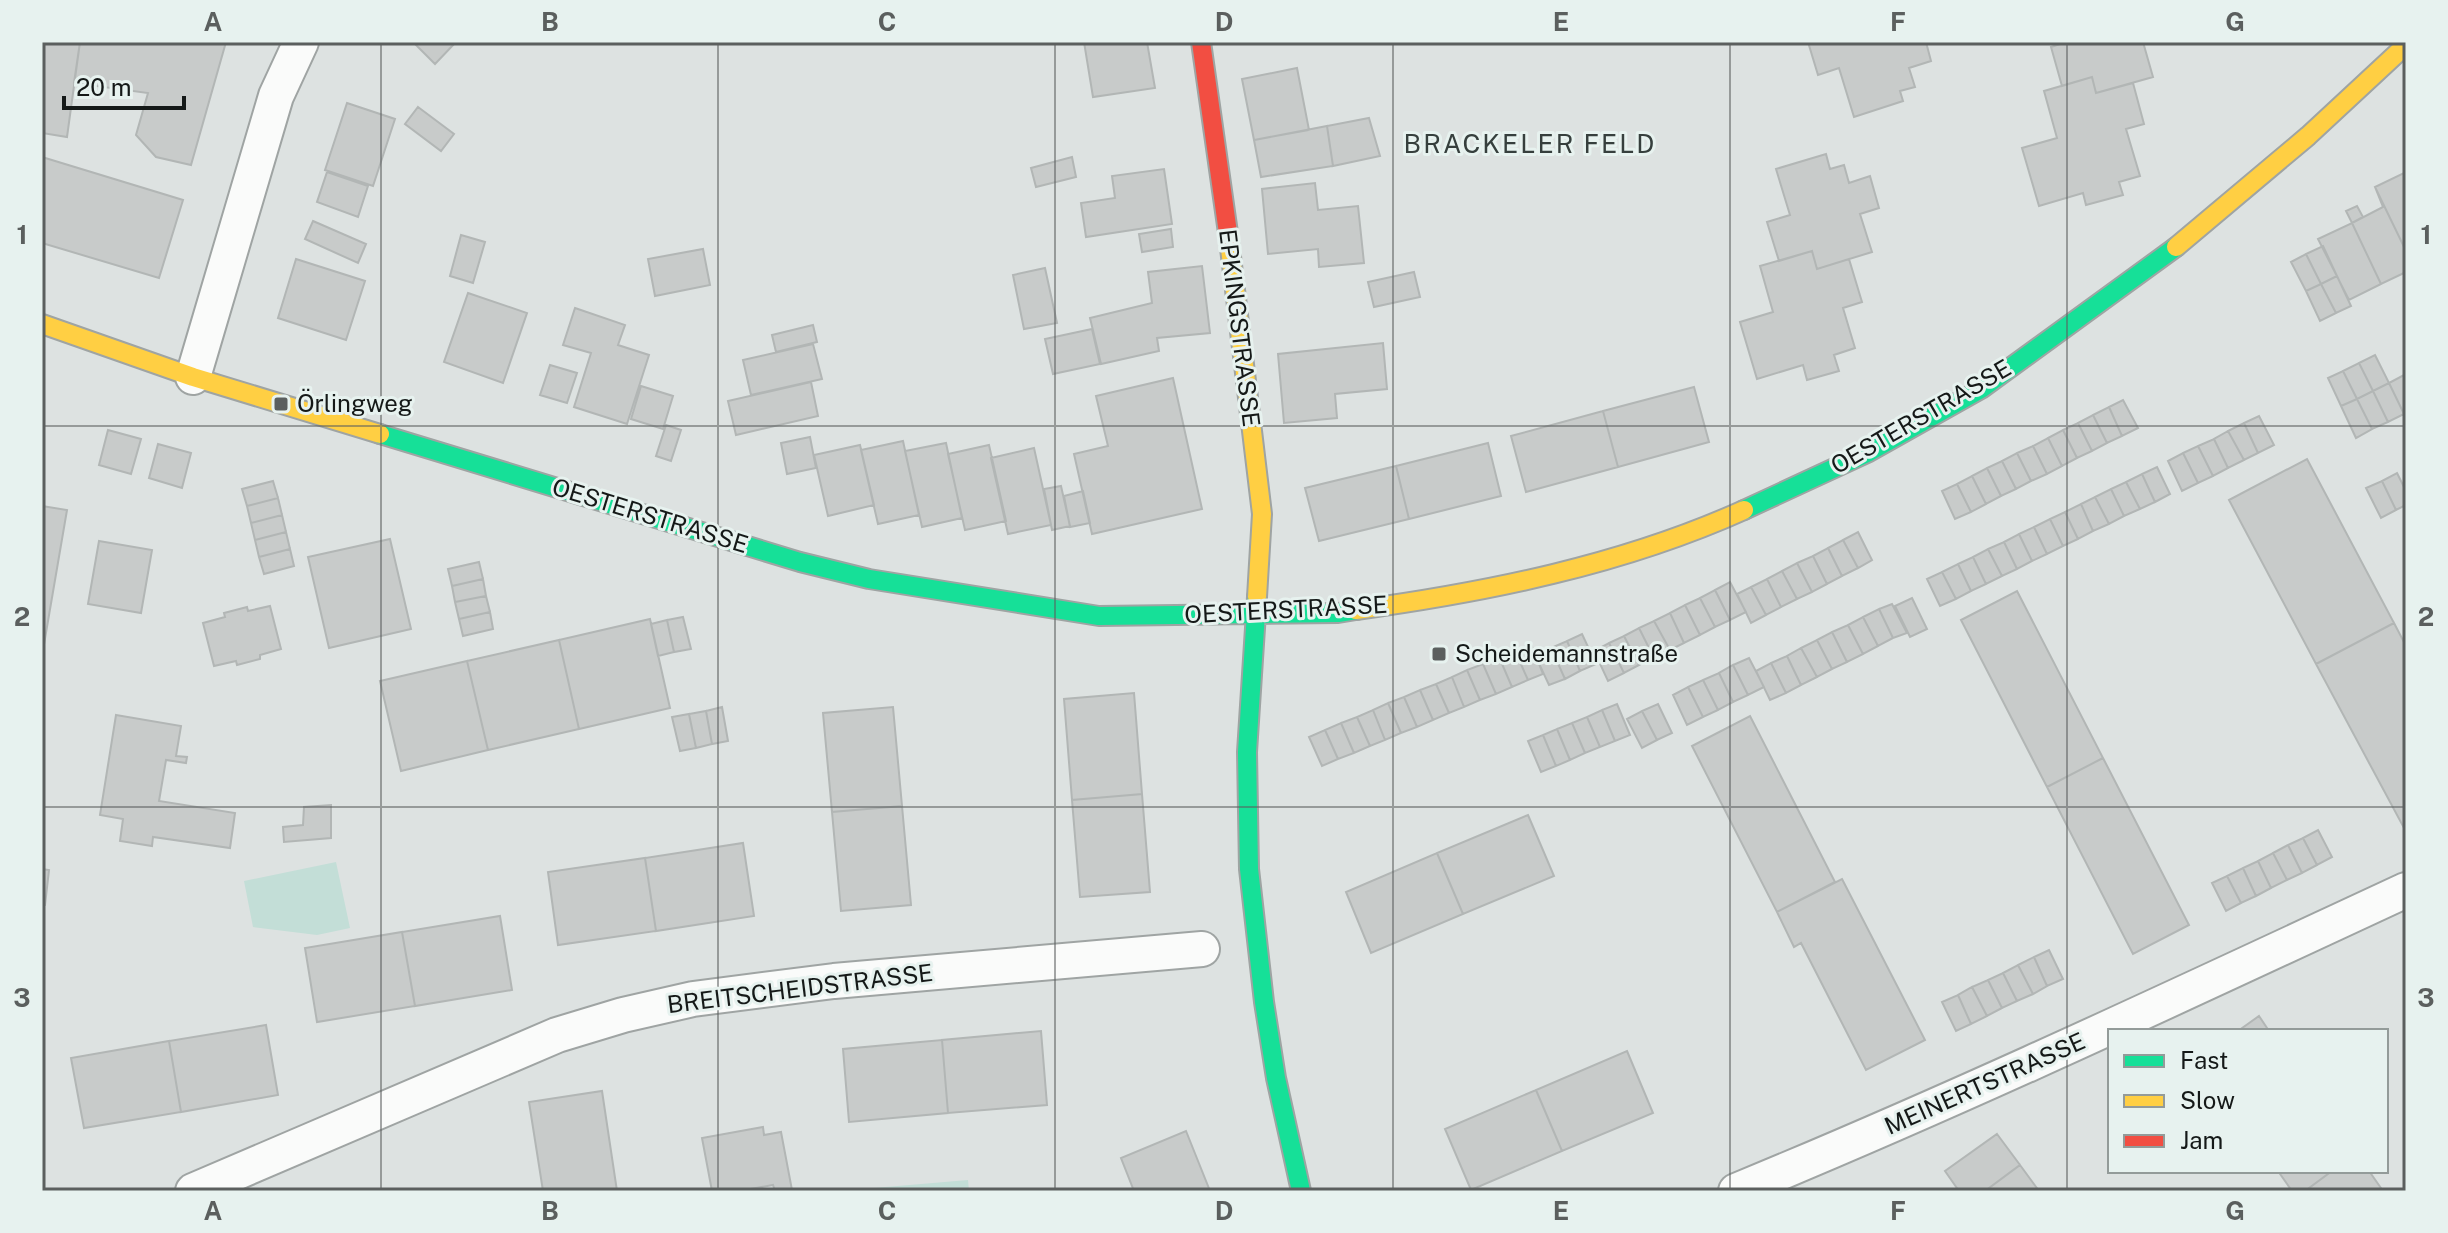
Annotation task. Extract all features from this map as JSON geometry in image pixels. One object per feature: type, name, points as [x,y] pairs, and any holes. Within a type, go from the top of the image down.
[{"type":"street","points":[[193,377],[276,96],[301,42]]},
{"type":"street","name":"EPKINGSTRASSE","points":[[1201,42],[1233,269],[1262,514],[1257,615]]},
{"type":"street","name":"OESTERSTRASSE","points":[[42,324],[193,377],[800,562],[869,579],[1099,616],[1338,613],[1429,600],[1594,564],[1723,519],[1869,452],[1981,389],[2170,252],[2308,136],[2406,45]]},
{"type":"street","points":[[1257,615],[1247,752],[1249,869],[1276,1078],[1301,1191]]},
{"type":"street","name":"MEINERTSTRASSE","points":[[2108,1029],[2406,890]]},
{"type":"street","name":"BREITSCHEIDSTRASSE","points":[[193,1191],[557,1035],[623,1015],[693,999],[820,982],[1202,949]]},
{"type":"street","name":"MEINERTSTRASSE","points":[[1736,1191],[2108,1029]]},
{"type":"green space","points":[[336,862],[350,928],[317,935],[253,927],[244,881]]},
{"type":"green space","points":[[968,1180],[969,1191],[874,1191],[874,1188]]},
{"type":"building","points":[[42,42],[80,42],[67,137],[42,133]]},
{"type":"building","points":[[80,42],[226,42],[191,165],[156,157],[136,135],[148,93],[74,83]]},
{"type":"building","points":[[413,42],[456,42],[435,64]]},
{"type":"building","points":[[1084,42],[1147,42],[1155,88],[1093,97]]},
{"type":"building","points":[[1808,42],[1926,42],[1931,61],[1909,68],[1915,87],[1900,91],[1903,101],[1854,117],[1839,68],[1818,75]]},
{"type":"building","points":[[2066,42],[2143,42],[2153,77],[2096,93],[2092,77],[2062,86],[2051,47]]},
{"type":"building","points":[[1297,68],[1309,130],[1254,140],[1242,79]]},
{"type":"building","points":[[2092,77],[2096,93],[2133,83],[2144,124],[2126,129],[2140,176],[2119,182],[2123,195],[2086,205],[2083,193],[2039,206],[2022,148],[2057,138],[2044,91]]},
{"type":"building","points":[[347,103],[395,119],[373,186],[325,170]]},
{"type":"building","points":[[418,107],[454,134],[441,151],[405,124]]},
{"type":"building","points":[[1369,118],[1380,156],[1333,166],[1327,126]]},
{"type":"building","points":[[1327,126],[1333,166],[1261,177],[1254,140]]},
{"type":"building","points":[[1826,154],[1830,169],[1844,165],[1849,183],[1870,176],[1879,208],[1860,214],[1872,252],[1817,269],[1812,251],[1779,261],[1767,222],[1790,215],[1776,169]]},
{"type":"building","points":[[42,157],[183,200],[159,278],[42,243]]},
{"type":"building","points":[[1072,157],[1076,177],[1036,187],[1031,168]]},
{"type":"building","points":[[1164,169],[1172,224],[1086,237],[1081,203],[1115,198],[1112,176]]},
{"type":"building","points":[[327,172],[368,186],[358,217],[317,202]]},
{"type":"building","points":[[2406,172],[2406,251],[2375,187]]},
{"type":"building","points":[[1315,183],[1318,210],[1358,206],[1364,263],[1319,267],[1318,249],[1268,254],[1262,189]]},
{"type":"building","points":[[2375,187],[2406,251],[2406,272],[2381,284],[2352,223],[2383,207]]},
{"type":"building","points":[[2357,206],[2363,217],[2352,223],[2346,211]]},
{"type":"building","points":[[313,221],[366,244],[358,263],[305,239]]},
{"type":"building","points":[[2352,223],[2381,284],[2349,300],[2318,239]]},
{"type":"building","points":[[1171,229],[1173,247],[1142,252],[1139,234]]},
{"type":"building","points":[[461,235],[485,242],[473,283],[450,276]]},
{"type":"building","points":[[2323,246],[2337,276],[2321,284],[2306,254]]},
{"type":"building","points":[[703,249],[710,285],[655,296],[648,259]]},
{"type":"building","points":[[1812,251],[1817,269],[1849,259],[1862,302],[1843,308],[1855,348],[1834,355],[1839,371],[1807,380],[1803,365],[1757,379],[1740,322],[1773,312],[1760,266]]},
{"type":"building","points":[[2306,254],[2321,284],[2306,291],[2291,262]]},
{"type":"building","points":[[296,259],[365,281],[346,340],[278,318]]},
{"type":"building","points":[[1202,266],[1210,333],[1157,338],[1159,351],[1101,364],[1090,318],[1152,303],[1148,272]]},
{"type":"building","points":[[1045,268],[1057,323],[1024,329],[1013,275]]},
{"type":"building","points":[[1414,272],[1420,297],[1374,307],[1368,282]]},
{"type":"building","points":[[2337,276],[2351,306],[2336,313],[2321,284]]},
{"type":"building","points":[[2321,284],[2336,313],[2320,321],[2306,291]]},
{"type":"building","points":[[468,293],[527,313],[503,383],[444,362]]},
{"type":"building","points":[[575,308],[625,325],[618,345],[649,355],[627,424],[574,407],[591,353],[563,345]]},
{"type":"building","points":[[813,325],[817,342],[776,352],[772,335]]},
{"type":"building","points":[[1092,329],[1100,364],[1053,374],[1045,339]]},
{"type":"building","points":[[1383,343],[1387,389],[1335,394],[1337,418],[1284,423],[1278,354]]},
{"type":"building","points":[[813,344],[822,379],[751,395],[743,360]]},
{"type":"building","points":[[2375,355],[2389,383],[2373,391],[2359,363]]},
{"type":"building","points":[[2359,363],[2373,391],[2357,399],[2343,371]]},
{"type":"building","points":[[550,365],[577,373],[567,403],[540,395]]},
{"type":"building","points":[[2343,371],[2357,399],[2341,406],[2328,378]]},
{"type":"building","points":[[2406,374],[2406,418],[2389,383]]},
{"type":"building","points":[[1173,378],[1202,509],[1092,534],[1074,454],[1108,446],[1096,396]]},
{"type":"building","points":[[811,382],[818,416],[736,435],[728,401]]},
{"type":"building","points":[[2389,383],[2404,414],[2388,422],[2373,391]]},
{"type":"building","points":[[641,386],[673,396],[663,429],[631,419]]},
{"type":"building","points":[[1694,387],[1709,442],[1618,467],[1603,411]]},
{"type":"building","points":[[2373,391],[2388,422],[2372,429],[2357,399]]},
{"type":"building","points":[[2357,399],[2372,429],[2356,438],[2341,406]]},
{"type":"building","points":[[2123,400],[2138,428],[2122,436],[2109,407]]},
{"type":"building","points":[[2109,407],[2122,436],[2107,443],[2093,415]]},
{"type":"building","points":[[1603,411],[1618,467],[1526,492],[1511,436]]},
{"type":"building","points":[[2093,415],[2107,443],[2092,451],[2078,423]]},
{"type":"building","points":[[2259,416],[2274,445],[2258,453],[2244,423]]},
{"type":"building","points":[[2078,423],[2092,451],[2077,458],[2063,430]]},
{"type":"building","points":[[2244,423],[2258,453],[2244,460],[2228,431]]},
{"type":"building","points":[[666,425],[681,430],[671,461],[656,456]]},
{"type":"building","points":[[108,430],[141,439],[131,474],[99,465]]},
{"type":"building","points":[[2063,430],[2077,458],[2062,466],[2048,438]]},
{"type":"building","points":[[2228,431],[2244,460],[2228,468],[2214,439]]},
{"type":"building","points":[[810,437],[816,468],[787,474],[781,443]]},
{"type":"building","points":[[2048,438],[2062,466],[2047,474],[2033,446]]},
{"type":"building","points":[[2214,439],[2228,468],[2213,476],[2198,446]]},
{"type":"building","points":[[903,441],[919,515],[878,524],[861,450]]},
{"type":"building","points":[[946,443],[962,518],[922,527],[905,451]]},
{"type":"building","points":[[1488,443],[1501,496],[1409,519],[1396,466]]},
{"type":"building","points":[[158,444],[191,453],[182,488],[149,478]]},
{"type":"building","points":[[860,445],[874,505],[828,516],[814,455]]},
{"type":"building","points":[[989,445],[1006,521],[965,530],[948,454]]},
{"type":"building","points":[[2033,446],[2047,474],[2031,481],[2017,453]]},
{"type":"building","points":[[2198,446],[2213,476],[2198,483],[2183,453]]},
{"type":"building","points":[[1034,448],[1051,525],[1008,534],[991,458]]},
{"type":"building","points":[[2017,453],[2031,481],[2016,489],[2002,461]]},
{"type":"building","points":[[2183,453],[2198,483],[2182,491],[2168,461]]},
{"type":"building","points":[[2307,459],[2394,623],[2316,664],[2229,500]]},
{"type":"building","points":[[2002,461],[2016,489],[2001,496],[1987,468]]},
{"type":"building","points":[[1396,466],[1409,519],[1319,541],[1305,488]]},
{"type":"building","points":[[2157,467],[2170,494],[2155,502],[2142,474]]},
{"type":"building","points":[[1987,468],[2001,496],[1986,504],[1972,476]]},
{"type":"building","points":[[2397,473],[2406,491],[2406,505],[2396,510],[2382,481]]},
{"type":"building","points":[[2142,474],[2155,502],[2140,509],[2126,482]]},
{"type":"building","points":[[1972,476],[1986,504],[1971,512],[1957,484]]},
{"type":"building","points":[[273,481],[278,498],[247,506],[242,489]]},
{"type":"building","points":[[2382,481],[2396,510],[2381,518],[2366,488]]},
{"type":"building","points":[[2126,482],[2140,509],[2124,516],[2111,489]]},
{"type":"building","points":[[1957,484],[1971,512],[1955,519],[1942,491]]},
{"type":"building","points":[[1061,486],[1070,526],[1052,530],[1044,489]]},
{"type":"building","points":[[2111,489],[2124,516],[2109,524],[2095,497]]},
{"type":"building","points":[[1083,491],[1090,523],[1070,527],[1064,496]]},
{"type":"building","points":[[2095,497],[2109,524],[2093,531],[2081,504]]},
{"type":"building","points":[[278,498],[282,515],[251,523],[247,506]]},
{"type":"building","points":[[2081,504],[2093,531],[2078,539],[2065,512]]},
{"type":"building","points":[[42,506],[67,510],[42,656]]},
{"type":"building","points":[[2065,512],[2078,539],[2063,546],[2050,519]]},
{"type":"building","points":[[282,515],[286,532],[255,540],[251,523]]},
{"type":"building","points":[[2050,519],[2063,546],[2047,554],[2034,527]]},
{"type":"building","points":[[2034,527],[2047,554],[2032,561],[2019,534]]},
{"type":"building","points":[[286,532],[290,549],[259,557],[255,540]]},
{"type":"building","points":[[1858,532],[1872,560],[1858,568],[1843,540]]},
{"type":"building","points":[[2019,534],[2032,561],[2017,569],[2004,542]]},
{"type":"building","points":[[390,539],[411,629],[329,648],[308,557]]},
{"type":"building","points":[[1843,540],[1858,568],[1842,576],[1828,548]]},
{"type":"building","points":[[99,541],[152,550],[141,613],[88,604]]},
{"type":"building","points":[[2004,542],[2017,569],[2002,576],[1988,549]]},
{"type":"building","points":[[1828,548],[1842,576],[1827,584],[1813,556]]},
{"type":"building","points":[[290,549],[294,566],[264,574],[259,557]]},
{"type":"building","points":[[1988,549],[2002,576],[1986,584],[1973,557]]},
{"type":"building","points":[[1813,556],[1827,584],[1812,592],[1797,563]]},
{"type":"building","points":[[1973,557],[1986,584],[1971,591],[1958,564]]},
{"type":"building","points":[[479,562],[483,579],[452,586],[448,569]]},
{"type":"building","points":[[1797,563],[1812,592],[1797,599],[1782,571]]},
{"type":"building","points":[[1958,564],[1971,591],[1956,599],[1942,572]]},
{"type":"building","points":[[1782,571],[1797,599],[1781,607],[1767,579]]},
{"type":"building","points":[[1942,572],[1956,599],[1940,606],[1927,579]]},
{"type":"building","points":[[483,579],[486,596],[455,602],[452,586]]},
{"type":"building","points":[[1767,579],[1781,607],[1766,615],[1751,587]]},
{"type":"building","points":[[1730,582],[1746,612],[1730,620],[1715,590]]},
{"type":"building","points":[[1751,587],[1766,615],[1751,623],[1737,594]]},
{"type":"building","points":[[1715,590],[1730,620],[1715,627],[1700,598]]},
{"type":"building","points":[[2017,591],[2103,758],[2047,787],[1961,620]]},
{"type":"building","points":[[486,596],[490,612],[459,619],[455,602]]},
{"type":"building","points":[[1700,598],[1715,627],[1700,635],[1685,605]]},
{"type":"building","points":[[1912,598],[1927,629],[1910,637],[1895,606]]},
{"type":"building","points":[[1892,604],[1907,633],[1893,638],[1879,609]]},
{"type":"building","points":[[1685,605],[1700,635],[1684,643],[1670,613]]},
{"type":"building","points":[[270,606],[281,649],[237,665],[236,661],[214,666],[203,623],[247,607],[248,611]]},
{"type":"building","points":[[1879,609],[1893,638],[1878,646],[1863,617]]},
{"type":"building","points":[[490,612],[493,629],[463,636],[459,619]]},
{"type":"building","points":[[1670,613],[1684,643],[1670,650],[1654,621]]},
{"type":"building","points":[[683,617],[691,649],[674,652],[667,620]]},
{"type":"building","points":[[1863,617],[1878,646],[1863,654],[1848,625]]},
{"type":"building","points":[[650,619],[670,708],[579,729],[559,640]]},
{"type":"building","points":[[667,620],[674,652],[658,656],[651,624]]},
{"type":"building","points":[[1654,621],[1670,650],[1654,658],[1639,628]]},
{"type":"building","points":[[2394,623],[2406,646],[2404,828],[2316,664]]},
{"type":"building","points":[[1848,625],[1863,654],[1847,662],[1832,632]]},
{"type":"building","points":[[1639,628],[1654,658],[1639,665],[1624,636]]},
{"type":"building","points":[[1832,632],[1847,662],[1832,669],[1817,640]]},
{"type":"building","points":[[1582,634],[1596,664],[1580,671],[1567,641]]},
{"type":"building","points":[[1624,636],[1639,665],[1624,673],[1609,643]]},
{"type":"building","points":[[559,640],[579,729],[488,750],[467,661]]},
{"type":"building","points":[[1817,640],[1832,669],[1817,677],[1801,648]]},
{"type":"building","points":[[1567,641],[1580,671],[1565,679],[1551,648]]},
{"type":"building","points":[[1609,643],[1624,673],[1608,681],[1594,651]]},
{"type":"building","points":[[1531,644],[1543,674],[1528,680],[1515,651]]},
{"type":"building","points":[[1551,648],[1565,679],[1549,685],[1535,655]]},
{"type":"building","points":[[1801,648],[1817,677],[1801,685],[1787,656]]},
{"type":"building","points":[[1515,651],[1528,680],[1512,687],[1499,657]]},
{"type":"building","points":[[1787,656],[1801,685],[1786,693],[1771,663]]},
{"type":"building","points":[[1499,657],[1512,687],[1496,694],[1483,664]]},
{"type":"building","points":[[1749,658],[1764,687],[1748,695],[1733,665]]},
{"type":"building","points":[[467,661],[488,750],[401,771],[380,681]]},
{"type":"building","points":[[1771,663],[1786,693],[1770,700],[1756,671]]},
{"type":"building","points":[[1483,664],[1496,694],[1480,700],[1467,670]]},
{"type":"building","points":[[1733,665],[1748,695],[1733,702],[1719,673]]},
{"type":"building","points":[[1467,670],[1480,700],[1464,707],[1452,677]]},
{"type":"building","points":[[1719,673],[1733,702],[1718,710],[1703,680]]},
{"type":"building","points":[[1452,677],[1464,707],[1449,713],[1436,684]]},
{"type":"building","points":[[1703,680],[1718,710],[1703,717],[1688,687]]},
{"type":"building","points":[[1436,684],[1449,713],[1433,720],[1420,690]]},
{"type":"building","points":[[1688,687],[1703,717],[1687,725],[1673,695]]},
{"type":"building","points":[[1420,690],[1433,720],[1417,727],[1404,697]]},
{"type":"building","points":[[1134,693],[1142,794],[1072,800],[1064,699]]},
{"type":"building","points":[[1404,697],[1417,727],[1401,733],[1388,703]]},
{"type":"building","points":[[1388,703],[1401,733],[1385,740],[1373,710]]},
{"type":"building","points":[[1617,704],[1630,735],[1615,741],[1602,710]]},
{"type":"building","points":[[1658,704],[1672,733],[1657,740],[1642,711]]},
{"type":"building","points":[[722,707],[728,741],[712,744],[706,711]]},
{"type":"building","points":[[893,707],[902,806],[832,812],[823,713]]},
{"type":"building","points":[[1373,710],[1385,740],[1370,746],[1357,717]]},
{"type":"building","points":[[1602,710],[1615,741],[1600,747],[1587,717]]},
{"type":"building","points":[[706,711],[712,744],[696,748],[689,714]]},
{"type":"building","points":[[1642,711],[1657,740],[1642,748],[1627,719]]},
{"type":"building","points":[[689,714],[696,748],[680,751],[672,717]]},
{"type":"building","points":[[116,715],[181,726],[176,756],[187,757],[186,763],[166,760],[159,801],[235,813],[230,848],[153,837],[152,846],[120,841],[123,819],[100,815]]},
{"type":"building","points":[[1750,716],[1835,882],[1777,912],[1692,746]]},
{"type":"building","points":[[1357,717],[1370,746],[1354,753],[1341,723]]},
{"type":"building","points":[[1587,717],[1600,747],[1585,753],[1572,723]]},
{"type":"building","points":[[1341,723],[1354,753],[1338,759],[1325,730]]},
{"type":"building","points":[[1572,723],[1585,753],[1570,760],[1557,729]]},
{"type":"building","points":[[1557,729],[1570,760],[1556,766],[1543,735]]},
{"type":"building","points":[[1325,730],[1338,759],[1322,766],[1309,737]]},
{"type":"building","points":[[1543,735],[1556,766],[1541,772],[1528,741]]},
{"type":"building","points":[[2103,758],[2189,925],[2133,954],[2047,787]]},
{"type":"building","points":[[1142,794],[1150,892],[1080,897],[1072,800]]},
{"type":"building","points":[[331,805],[331,838],[284,842],[283,827],[303,825],[304,807]]},
{"type":"building","points":[[902,806],[911,905],[841,911],[832,812]]},
{"type":"building","points":[[1528,815],[1554,876],[1463,914],[1437,853]]},
{"type":"building","points":[[2318,830],[2332,857],[2317,865],[2303,838]]},
{"type":"building","points":[[2303,838],[2317,865],[2302,873],[2288,845]]},
{"type":"building","points":[[743,843],[754,916],[656,931],[645,858]]},
{"type":"building","points":[[2288,845],[2302,873],[2287,880],[2273,853]]},
{"type":"building","points":[[1437,853],[1463,914],[1371,953],[1346,892]]},
{"type":"building","points":[[2273,853],[2287,880],[2271,888],[2258,861]]},
{"type":"building","points":[[645,858],[656,931],[558,945],[548,872]]},
{"type":"building","points":[[2258,861],[2271,888],[2256,896],[2243,868]]},
{"type":"building","points":[[2243,868],[2256,896],[2241,903],[2227,876]]},
{"type":"building","points":[[42,869],[49,870],[45,905],[42,906]]},
{"type":"building","points":[[2227,876],[2241,903],[2226,911],[2212,883]]},
{"type":"building","points":[[1842,879],[1925,1040],[1866,1070],[1801,943],[1794,947],[1777,912]]},
{"type":"building","points":[[500,916],[512,990],[415,1006],[402,932]]},
{"type":"building","points":[[402,932],[415,1006],[317,1022],[305,948]]},
{"type":"building","points":[[2049,950],[2063,979],[2047,986],[2034,957]]},
{"type":"building","points":[[2034,957],[2047,986],[2033,994],[2018,965]]},
{"type":"building","points":[[2018,965],[2033,994],[2017,1001],[2003,973]]},
{"type":"building","points":[[2003,973],[2017,1001],[2002,1008],[1988,980]]},
{"type":"building","points":[[1988,980],[2002,1008],[1987,1016],[1972,987]]},
{"type":"building","points":[[1972,987],[1987,1016],[1971,1024],[1958,995]]},
{"type":"building","points":[[1958,995],[1971,1024],[1956,1031],[1942,1002]]},
{"type":"building","points":[[2259,1016],[2268,1029],[2241,1029]]},
{"type":"building","points":[[266,1025],[278,1095],[181,1112],[169,1041]]},
{"type":"building","points":[[1041,1031],[1047,1105],[948,1113],[942,1040]]},
{"type":"building","points":[[942,1040],[948,1113],[849,1122],[843,1049]]},
{"type":"building","points":[[169,1041],[181,1112],[84,1128],[71,1058]]},
{"type":"building","points":[[1627,1051],[1653,1113],[1562,1151],[1536,1090]]},
{"type":"building","points":[[1536,1090],[1562,1151],[1471,1190],[1445,1129]]},
{"type":"building","points":[[602,1091],[617,1191],[543,1191],[529,1102]]},
{"type":"building","points":[[763,1127],[764,1135],[781,1132],[792,1190],[775,1191],[773,1185],[740,1191],[712,1191],[702,1138]]},
{"type":"building","points":[[1186,1131],[1210,1191],[1134,1191],[1121,1158]]},
{"type":"building","points":[[1997,1134],[2020,1165],[1985,1191],[1959,1191],[1945,1171]]},
{"type":"building","points":[[2020,1165],[2039,1191],[1985,1191]]},
{"type":"building","points":[[2279,1173],[2329,1173],[2305,1191],[2292,1191]]},
{"type":"building","points":[[2329,1173],[2370,1173],[2383,1191],[2305,1191]]},
{"type":"traffic: fast","points":[[1744,510],[1869,452],[1981,389],[2176,247]]},
{"type":"traffic: fast","points":[[380,434],[800,562],[869,579],[1099,616],[1338,613],[1356,610]]},
{"type":"traffic: fast","points":[[1257,597],[1247,752],[1249,869],[1276,1078],[1301,1191]]},
{"type":"traffic: slow","points":[[2176,247],[2308,136],[2406,45]]},
{"type":"traffic: slow","points":[[1229,240],[1262,514],[1257,597]]},
{"type":"traffic: slow","points":[[42,324],[193,377],[380,434]]},
{"type":"traffic: slow","points":[[1356,610],[1455,595],[1553,574],[1650,546],[1744,510]]},
{"type":"traffic: jam","points":[[1201,42],[1229,240]]},
{"type":"place","name":"Örlingweg","points":[[281,404]]},
{"type":"place","name":"Scheidemannstraße","points":[[1439,654]]},
{"type":"district","name":"BRACKELER FELD","points":[[1530,144]]}]
